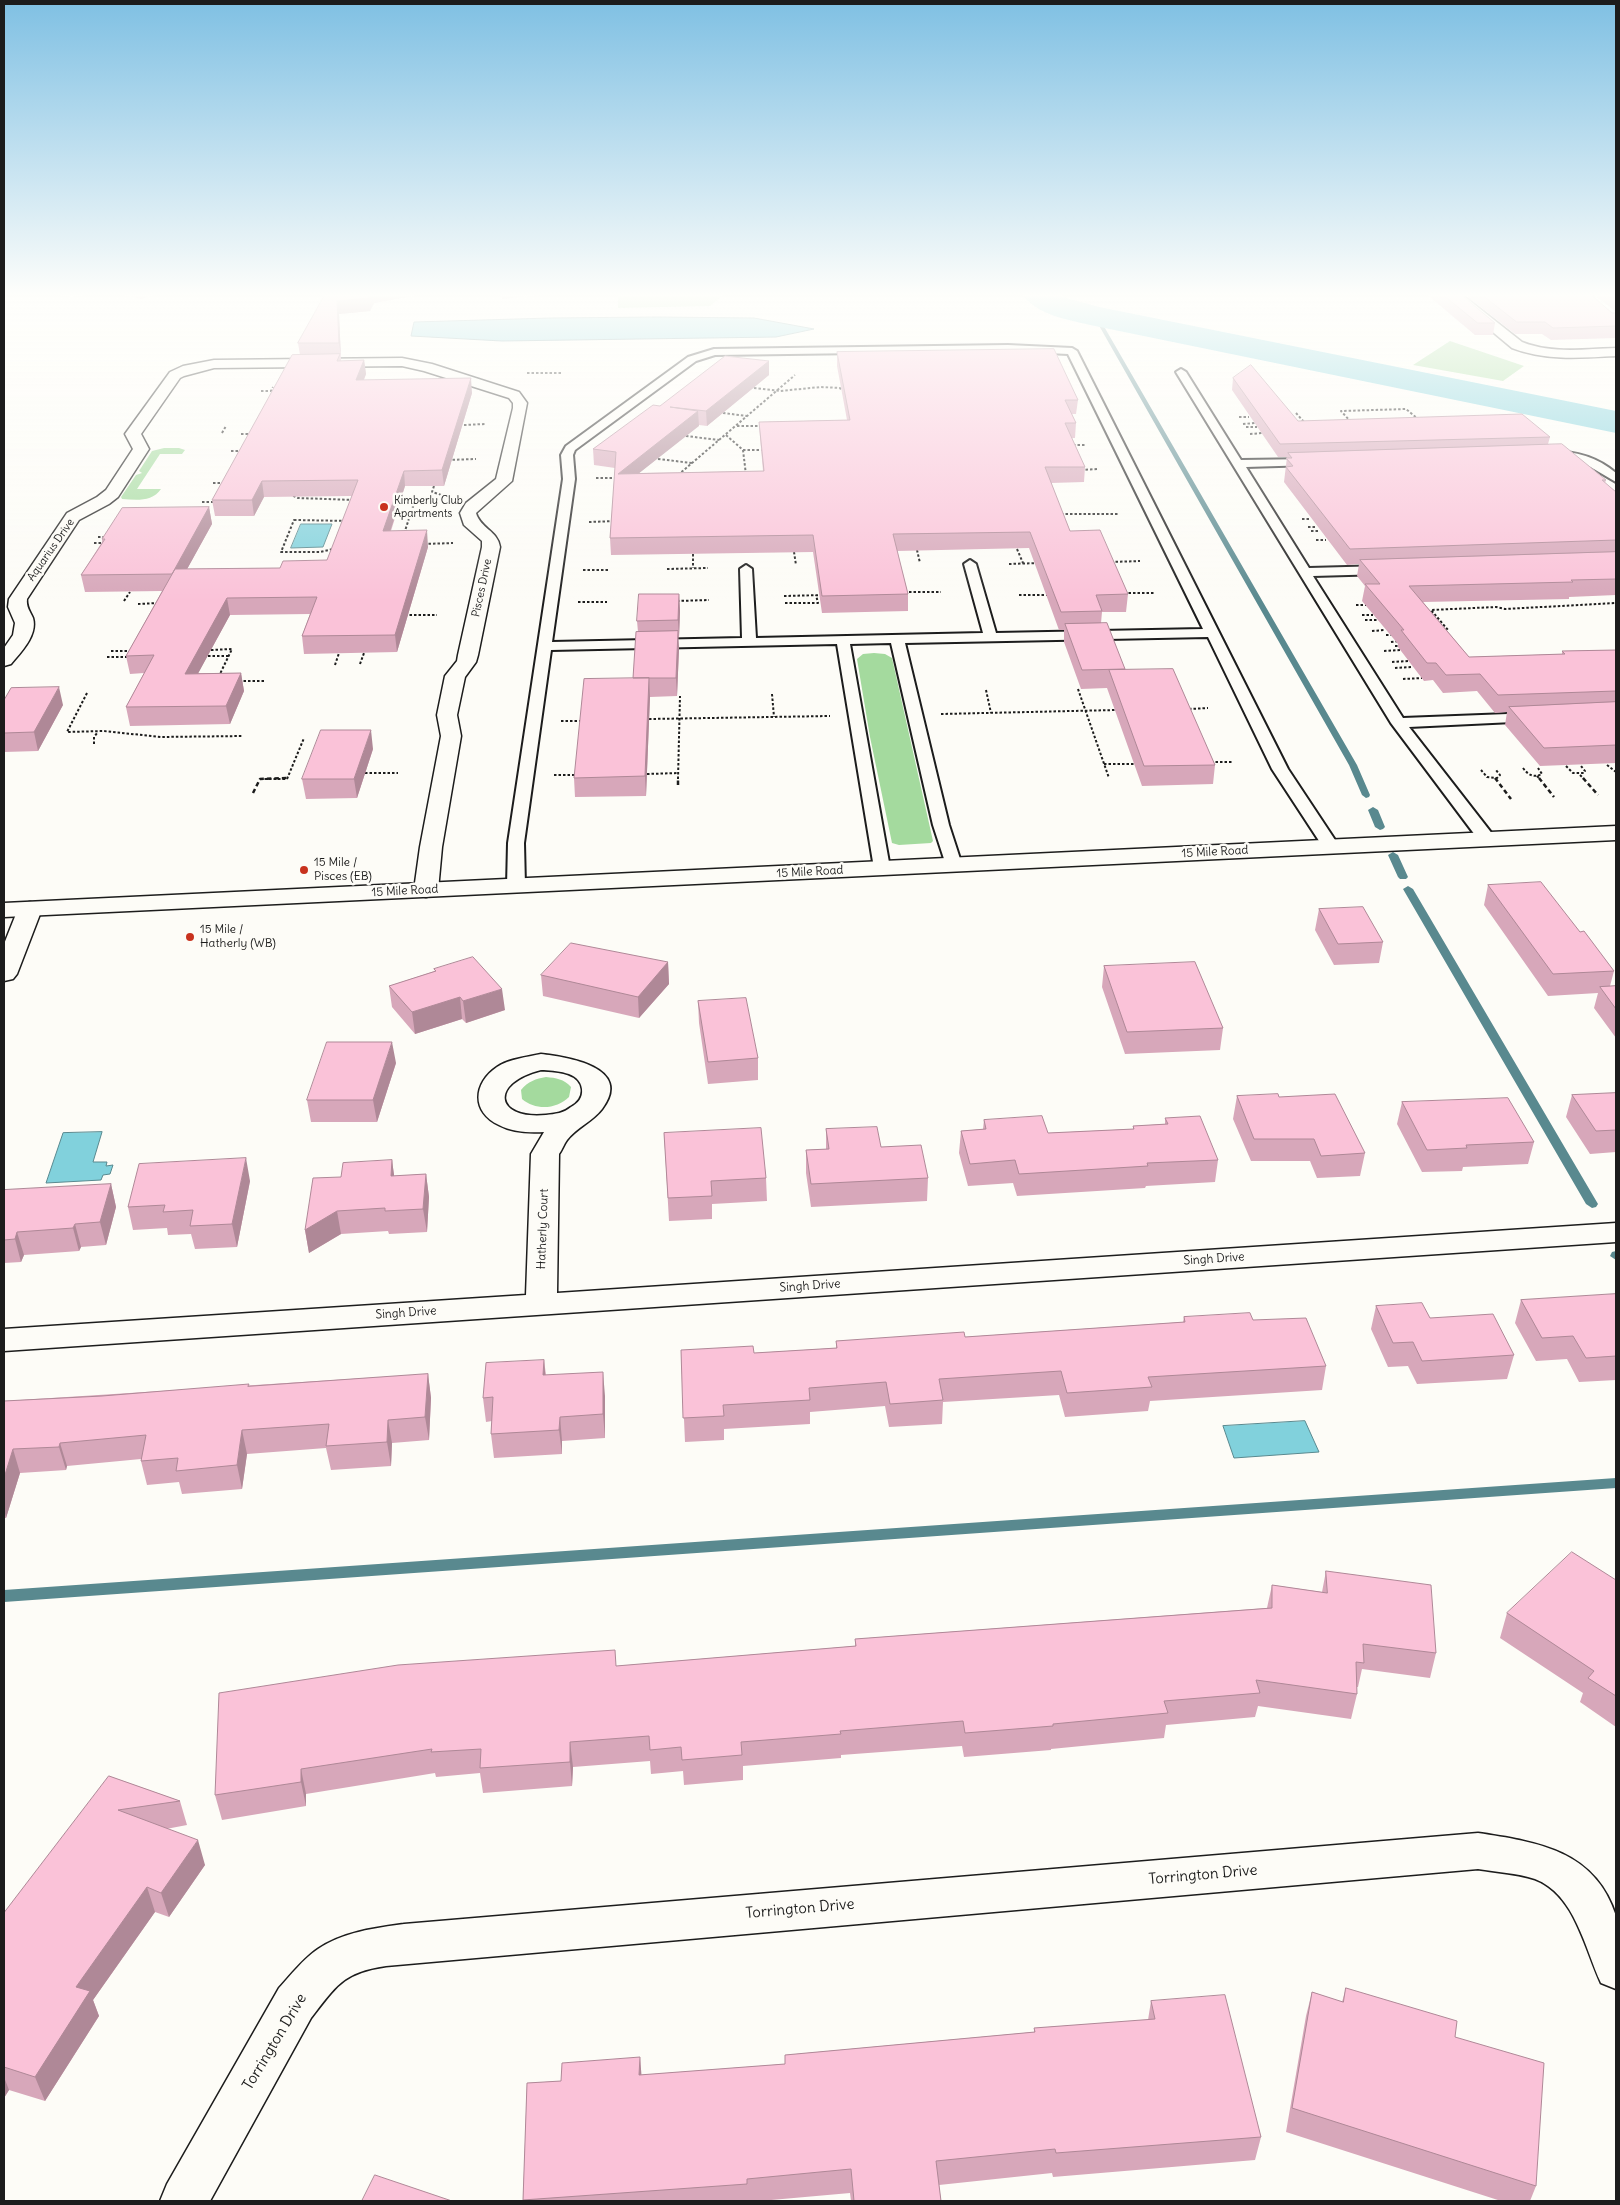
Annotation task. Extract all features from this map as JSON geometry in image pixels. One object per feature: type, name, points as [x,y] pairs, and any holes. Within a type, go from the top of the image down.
[{"type":"street","name":"Aquarius Drive","points":[[4,660],[20,641],[25,625],[24,618],[17,608],[18,599],[73,518],[83,510],[107,498],[113,492],[141,449],[133,439],[133,434],[160,396]]},
{"type":"street","name":"Pisces Drive","points":[[426,890],[431,847],[451,736],[447,715],[455,676],[466,662],[468,655],[490,551],[490,539],[470,521],[468,513],[479,501],[504,481],[520,403],[515,396]]},
{"type":"street","name":"15 Mile Road","points":[[4,910],[1616,833]]},
{"type":"street","points":[[4,974],[30,909]]},
{"type":"street","points":[[541,1062],[558,1062],[574,1065],[586,1071],[595,1079],[598,1088],[597,1098],[590,1108],[578,1116],[556,1135],[545,1154],[534,1136],[494,1108],[491,1103],[490,1092],[496,1082],[507,1073],[523,1066],[541,1062]]},
{"type":"street","points":[[510,1120],[527,1124],[546,1125],[578,1116]]},
{"type":"street","name":"Hatherly Court","points":[[542,1304],[545,1154]]},
{"type":"street","name":"Singh Drive","points":[[4,1340],[1616,1232]]},
{"type":"street","name":"Torrington Drive","points":[[184,2201],[295,2003],[313,1981],[334,1962],[366,1950],[404,1944],[1478,1851],[1514,1857],[1549,1866],[1572,1882],[1590,1908],[1616,1969]]},
{"type":"lane","points":[[516,886],[516,843],[569,479],[567,455],[569,450],[642,396]]},
{"type":"lane","points":[[1094,396],[1280,769],[1331,846]]},
{"type":"lane","points":[[1196,396],[1398,723],[1487,839]]},
{"type":"lane","points":[[1542,454],[1560,454],[1585,458],[1601,465],[1616,479]]},
{"type":"lane","points":[[1239,464],[1321,462]]},
{"type":"lane","points":[[970,564],[991,638]]},
{"type":"lane","points":[[746,569],[749,642]]},
{"type":"lane","points":[[1306,572],[1401,570]]},
{"type":"lane","points":[[544,646],[1212,633]]},
{"type":"lane","points":[[897,640],[941,825],[954,864]]},
{"type":"lane","points":[[842,641],[882,868]]},
{"type":"lane","points":[[1398,723],[1547,717]]},
{"type":"path","points":[[678,476],[771,396]]},
{"type":"path","points":[[1355,427],[1341,411],[1406,409],[1422,422]]},
{"type":"path","points":[[723,413],[748,416]]},
{"type":"path","points":[[1296,413],[1308,428]]},
{"type":"path","points":[[1239,417],[1249,417]]},
{"type":"path","points":[[1244,424],[1255,423]]},
{"type":"path","points":[[463,425],[485,424]]},
{"type":"path","points":[[222,433],[226,426]]},
{"type":"path","points":[[736,426],[769,426]]},
{"type":"path","points":[[1246,427],[1257,427]]},
{"type":"path","points":[[241,434],[259,434]]},
{"type":"path","points":[[1250,434],[1263,434]]},
{"type":"path","points":[[725,435],[743,450],[773,450]]},
{"type":"path","points":[[686,436],[719,440]]},
{"type":"path","points":[[1067,445],[1086,445]]},
{"type":"path","points":[[743,450],[746,481]]},
{"type":"path","points":[[232,451],[241,451]]},
{"type":"path","points":[[447,460],[476,459]]},
{"type":"path","points":[[658,459],[692,463]]},
{"type":"path","points":[[1078,470],[1097,469]]},
{"type":"path","points":[[670,476],[688,476]]},
{"type":"path","points":[[590,479],[619,478]]},
{"type":"path","points":[[213,483],[231,483]]},
{"type":"path","points":[[434,486],[432,492],[448,497]]},
{"type":"path","points":[[286,492],[298,498],[354,500]]},
{"type":"path","points":[[398,500],[415,500],[406,532],[398,538]]},
{"type":"path","points":[[202,502],[217,502]]},
{"type":"path","points":[[396,514],[434,513]]},
{"type":"path","points":[[1060,514],[1118,514]]},
{"type":"path","points":[[350,546],[342,546],[320,552],[280,552],[294,520],[357,522]]},
{"type":"path","points":[[585,522],[622,521]]},
{"type":"path","points":[[342,546],[350,522]]},
{"type":"path","points":[[98,537],[108,537]]},
{"type":"path","points":[[94,543],[114,543]]},
{"type":"path","points":[[419,544],[454,543]]},
{"type":"path","points":[[1017,548],[1023,563]]},
{"type":"path","points":[[917,550],[920,563]]},
{"type":"path","points":[[794,552],[796,565]]},
{"type":"path","points":[[693,554],[693,568]]},
{"type":"path","points":[[1105,562],[1140,561]]},
{"type":"path","points":[[1008,564],[1040,563]]},
{"type":"path","points":[[667,569],[708,568]]},
{"type":"path","points":[[580,570],[610,570]]},
{"type":"path","points":[[124,601],[130,592]]},
{"type":"path","points":[[909,592],[941,592]]},
{"type":"path","points":[[1118,593],[1154,593]]},
{"type":"path","points":[[785,604],[818,603],[816,595]]},
{"type":"path","points":[[784,596],[826,595]]},
{"type":"path","points":[[1019,595],[1052,595]]},
{"type":"path","points":[[675,601],[709,600]]},
{"type":"path","points":[[575,602],[607,602]]},
{"type":"path","points":[[138,604],[161,603]]},
{"type":"path","points":[[1441,632],[1448,630],[1430,610],[1496,607],[1505,609],[1616,603]]},
{"type":"path","points":[[402,615],[437,614]]},
{"type":"path","points":[[1386,635],[1395,634]]},
{"type":"path","points":[[1391,642],[1401,641]]},
{"type":"path","points":[[1395,646],[1410,646]]},
{"type":"path","points":[[211,650],[232,650],[216,681]]},
{"type":"path","points":[[111,651],[134,651]]},
{"type":"path","points":[[335,665],[339,653]]},
{"type":"path","points":[[360,664],[364,653]]},
{"type":"path","points":[[208,656],[229,656]]},
{"type":"path","points":[[107,658],[138,657]]},
{"type":"path","points":[[1390,662],[1408,661]]},
{"type":"path","points":[[1394,668],[1413,667]]},
{"type":"path","points":[[1402,679],[1422,678]]},
{"type":"path","points":[[236,681],[266,681]]},
{"type":"path","points":[[1078,689],[1109,778]]},
{"type":"path","points":[[986,690],[991,713]]},
{"type":"path","points":[[87,693],[67,732],[99,731],[161,738],[243,736]]},
{"type":"path","points":[[772,694],[774,717]]},
{"type":"path","points":[[678,785],[680,696]]},
{"type":"path","points":[[1181,709],[1208,708]]},
{"type":"path","points":[[938,714],[1116,710]]},
{"type":"path","points":[[649,719],[835,716]]},
{"type":"path","points":[[560,721],[583,721]]},
{"type":"path","points":[[94,744],[94,737],[99,731]]},
{"type":"path","points":[[254,794],[260,779],[287,779],[304,738]]},
{"type":"path","points":[[1204,763],[1232,762]]},
{"type":"path","points":[[1104,764],[1135,764]]},
{"type":"path","points":[[1607,764],[1616,772]]},
{"type":"path","points":[[1566,766],[1573,773],[1580,774],[1586,771],[1581,766]]},
{"type":"path","points":[[1524,768],[1530,775],[1537,776],[1542,774],[1538,768]]},
{"type":"path","points":[[1481,770],[1488,776],[1495,778],[1511,799]]},
{"type":"path","points":[[1495,778],[1500,775],[1496,770]]},
{"type":"path","points":[[365,773],[398,773]]},
{"type":"path","points":[[647,774],[678,773]]},
{"type":"path","points":[[1580,774],[1598,795]]},
{"type":"path","points":[[553,775],[578,775]]},
{"type":"path","points":[[1537,776],[1554,797]]},
{"type":"green space","points":[[164,448],[185,450],[182,454],[160,454],[137,489],[161,489],[149,498],[139,500],[122,499],[121,497],[136,475],[142,473],[139,471],[152,451]]},
{"type":"green space","points":[[863,654],[885,654],[892,658],[933,841],[931,843],[899,845],[892,843],[870,737],[857,659]]},
{"type":"green space","points":[[546,1077],[566,1082],[571,1087],[569,1097],[559,1104],[546,1107],[528,1103],[522,1099],[521,1090],[526,1084]]},
{"type":"water","points":[[301,524],[332,524],[323,547],[291,548]]},
{"type":"water","points":[[102,1132],[93,1162],[107,1162],[106,1166],[113,1165],[110,1174],[103,1175],[101,1180],[46,1183],[63,1133]]},
{"type":"water","points":[[1305,1421],[1319,1452],[1234,1458],[1223,1426]]},
{"type":"building","points":[[269,396],[465,396],[442,470],[404,471],[383,531],[427,530],[395,635],[302,636],[317,597],[227,598],[185,674],[241,673],[226,706],[126,707],[154,655],[126,656],[175,569],[280,568],[283,561],[327,560],[358,480],[262,481],[252,500],[212,500]]},
{"type":"building","points":[[673,396],[725,396],[706,411],[670,407],[698,411],[618,474],[764,471],[759,422],[850,420],[845,396],[1076,396],[1078,400],[1065,400],[1076,423],[1065,423],[1085,467],[1045,467],[1070,531],[1100,530],[1128,594],[1096,595],[1102,611],[1061,612],[1030,532],[893,534],[908,594],[822,596],[813,535],[610,538],[616,452],[593,449],[653,405],[660,406]]},
{"type":"building","points":[[1246,396],[1277,396],[1298,421],[1522,414],[1550,437],[1280,444]]},
{"type":"building","points":[[1562,444],[1606,480],[1602,480],[1616,492],[1616,540],[1350,549],[1286,467],[1293,466],[1286,458],[1292,458],[1288,453]]},
{"type":"building","points":[[209,507],[172,574],[81,575],[105,539],[102,539],[122,508]]},
{"type":"building","points":[[1616,552],[1616,579],[1571,580],[1573,582],[1409,586],[1469,657],[1565,654],[1562,651],[1616,650],[1616,691],[1498,695],[1480,674],[1446,675],[1436,663],[1427,663],[1401,630],[1404,630],[1365,584],[1380,584],[1360,560]]},
{"type":"building","points":[[639,594],[679,594],[678,620],[637,621]]},
{"type":"building","points":[[1107,623],[1125,669],[1082,670],[1065,624]]},
{"type":"building","points":[[678,631],[676,678],[633,678],[636,632]]},
{"type":"building","points":[[1173,669],[1215,765],[1144,766],[1109,670]]},
{"type":"building","points":[[649,678],[645,776],[574,778],[584,679]]},
{"type":"building","points":[[59,687],[34,732],[4,733],[4,700],[11,688]]},
{"type":"building","points":[[1616,702],[1616,745],[1544,748],[1509,707]]},
{"type":"building","points":[[321,730],[371,730],[354,779],[302,779]]},
{"type":"building","points":[[1541,882],[1580,932],[1584,931],[1614,971],[1553,974],[1488,885]]},
{"type":"building","points":[[1363,907],[1383,942],[1338,944],[1319,909]]},
{"type":"building","points":[[571,943],[668,962],[638,997],[541,975]]},
{"type":"building","points":[[473,957],[502,989],[463,1001],[460,997],[412,1012],[389,986],[436,971],[434,969]]},
{"type":"building","points":[[1195,962],[1223,1028],[1127,1032],[1104,966]]},
{"type":"building","points":[[1616,986],[1616,1009],[1600,987]]},
{"type":"building","points":[[746,998],[758,1058],[708,1062],[698,1001]]},
{"type":"building","points":[[327,1042],[392,1042],[373,1100],[307,1100]]},
{"type":"building","points":[[1616,1093],[1616,1130],[1596,1131],[1572,1095]]},
{"type":"building","points":[[1278,1094],[1279,1097],[1335,1094],[1365,1153],[1321,1156],[1314,1139],[1254,1139],[1237,1096]]},
{"type":"building","points":[[1508,1098],[1534,1142],[1466,1145],[1467,1148],[1427,1150],[1402,1102]]},
{"type":"building","points":[[1042,1116],[1048,1133],[1134,1129],[1133,1126],[1168,1124],[1165,1118],[1200,1116],[1218,1160],[1147,1163],[1148,1166],[1019,1174],[1015,1160],[970,1164],[961,1131],[986,1129],[984,1120]]},
{"type":"building","points":[[877,1127],[881,1147],[921,1145],[928,1178],[811,1184],[806,1150],[829,1149],[826,1129]]},
{"type":"building","points":[[761,1128],[766,1178],[711,1181],[712,1196],[668,1198],[664,1133]]},
{"type":"building","points":[[246,1158],[232,1224],[190,1226],[193,1210],[163,1212],[165,1205],[128,1207],[139,1164]]},
{"type":"building","points":[[392,1160],[391,1176],[426,1174],[423,1209],[385,1211],[385,1208],[337,1211],[305,1230],[313,1178],[341,1177],[343,1163]]},
{"type":"building","points":[[111,1184],[100,1222],[75,1224],[73,1228],[17,1232],[15,1239],[4,1240],[4,1190]]},
{"type":"building","points":[[1616,1294],[1616,1356],[1586,1358],[1573,1336],[1542,1338],[1521,1300]]},
{"type":"building","points":[[1422,1303],[1430,1318],[1493,1314],[1514,1355],[1422,1361],[1413,1342],[1393,1343],[1376,1306]]},
{"type":"building","points":[[1250,1313],[1253,1320],[1306,1318],[1326,1366],[1148,1377],[1152,1387],[1067,1393],[1061,1371],[939,1379],[943,1400],[890,1404],[886,1382],[809,1388],[810,1400],[723,1405],[724,1416],[683,1418],[681,1350],[753,1346],[754,1353],[837,1348],[836,1341],[964,1332],[965,1337],[1185,1322],[1184,1317]]},
{"type":"building","points":[[544,1360],[543,1375],[603,1372],[603,1414],[560,1417],[559,1430],[491,1434],[493,1397],[483,1398],[486,1363]]},
{"type":"building","points":[[428,1374],[425,1417],[388,1420],[387,1442],[326,1446],[329,1424],[242,1430],[237,1465],[176,1471],[178,1458],[141,1461],[146,1435],[60,1443],[59,1447],[13,1449],[4,1478],[4,1401]]},
{"type":"building","points":[[1572,1552],[1616,1580],[1616,1696],[1588,1678],[1594,1671],[1507,1613]]},
{"type":"building","points":[[1326,1571],[1431,1585],[1436,1653],[1363,1644],[1364,1663],[1356,1662],[1357,1694],[1256,1680],[1260,1693],[1164,1701],[1168,1713],[1053,1724],[1053,1726],[965,1733],[963,1721],[840,1731],[841,1734],[741,1742],[742,1755],[682,1760],[681,1747],[650,1750],[649,1736],[570,1742],[570,1762],[480,1768],[481,1749],[431,1752],[432,1749],[301,1769],[301,1782],[215,1795],[219,1693],[398,1665],[615,1650],[616,1666],[856,1646],[855,1639],[1272,1608],[1272,1585],[1327,1593]]},
{"type":"building","points":[[109,1776],[180,1801],[118,1810],[198,1840],[161,1893],[147,1887],[76,1987],[90,1991],[35,2077],[4,2067],[4,1913]]},
{"type":"building","points":[[1346,1988],[1457,2021],[1455,2037],[1544,2063],[1536,2186],[1292,2108],[1312,1992],[1343,2002]]},
{"type":"building","points":[[1225,1995],[1261,2137],[1056,2153],[1055,2149],[936,2161],[941,2201],[854,2201],[851,2169],[747,2179],[747,2184],[523,2200],[527,2083],[561,2081],[562,2063],[640,2057],[639,2075],[785,2064],[785,2055],[1035,2032],[1034,2028],[1155,2019],[1151,2001]]},
{"type":"building","points":[[375,2175],[452,2201],[362,2201]]},
{"type":"waterway","points":[[1141,396],[1353,765],[1366,795]]},
{"type":"waterway","points":[[1488,396],[1616,422]]},
{"type":"waterway","points":[[1373,810],[1380,827]]},
{"type":"waterway","points":[[1393,855],[1403,877]]},
{"type":"waterway","points":[[1408,889],[1592,1204]]},
{"type":"waterway","points":[[4,1596],[1616,1483]]},
{"type":"place","name":"Kimberly Club Apartments","points":[[384,507]]},
{"type":"place","name":"15 Mile / Pisces (EB)","points":[[304,870]]},
{"type":"place","name":"15 Mile / Hatherly (WB)","points":[[190,937]]}]
